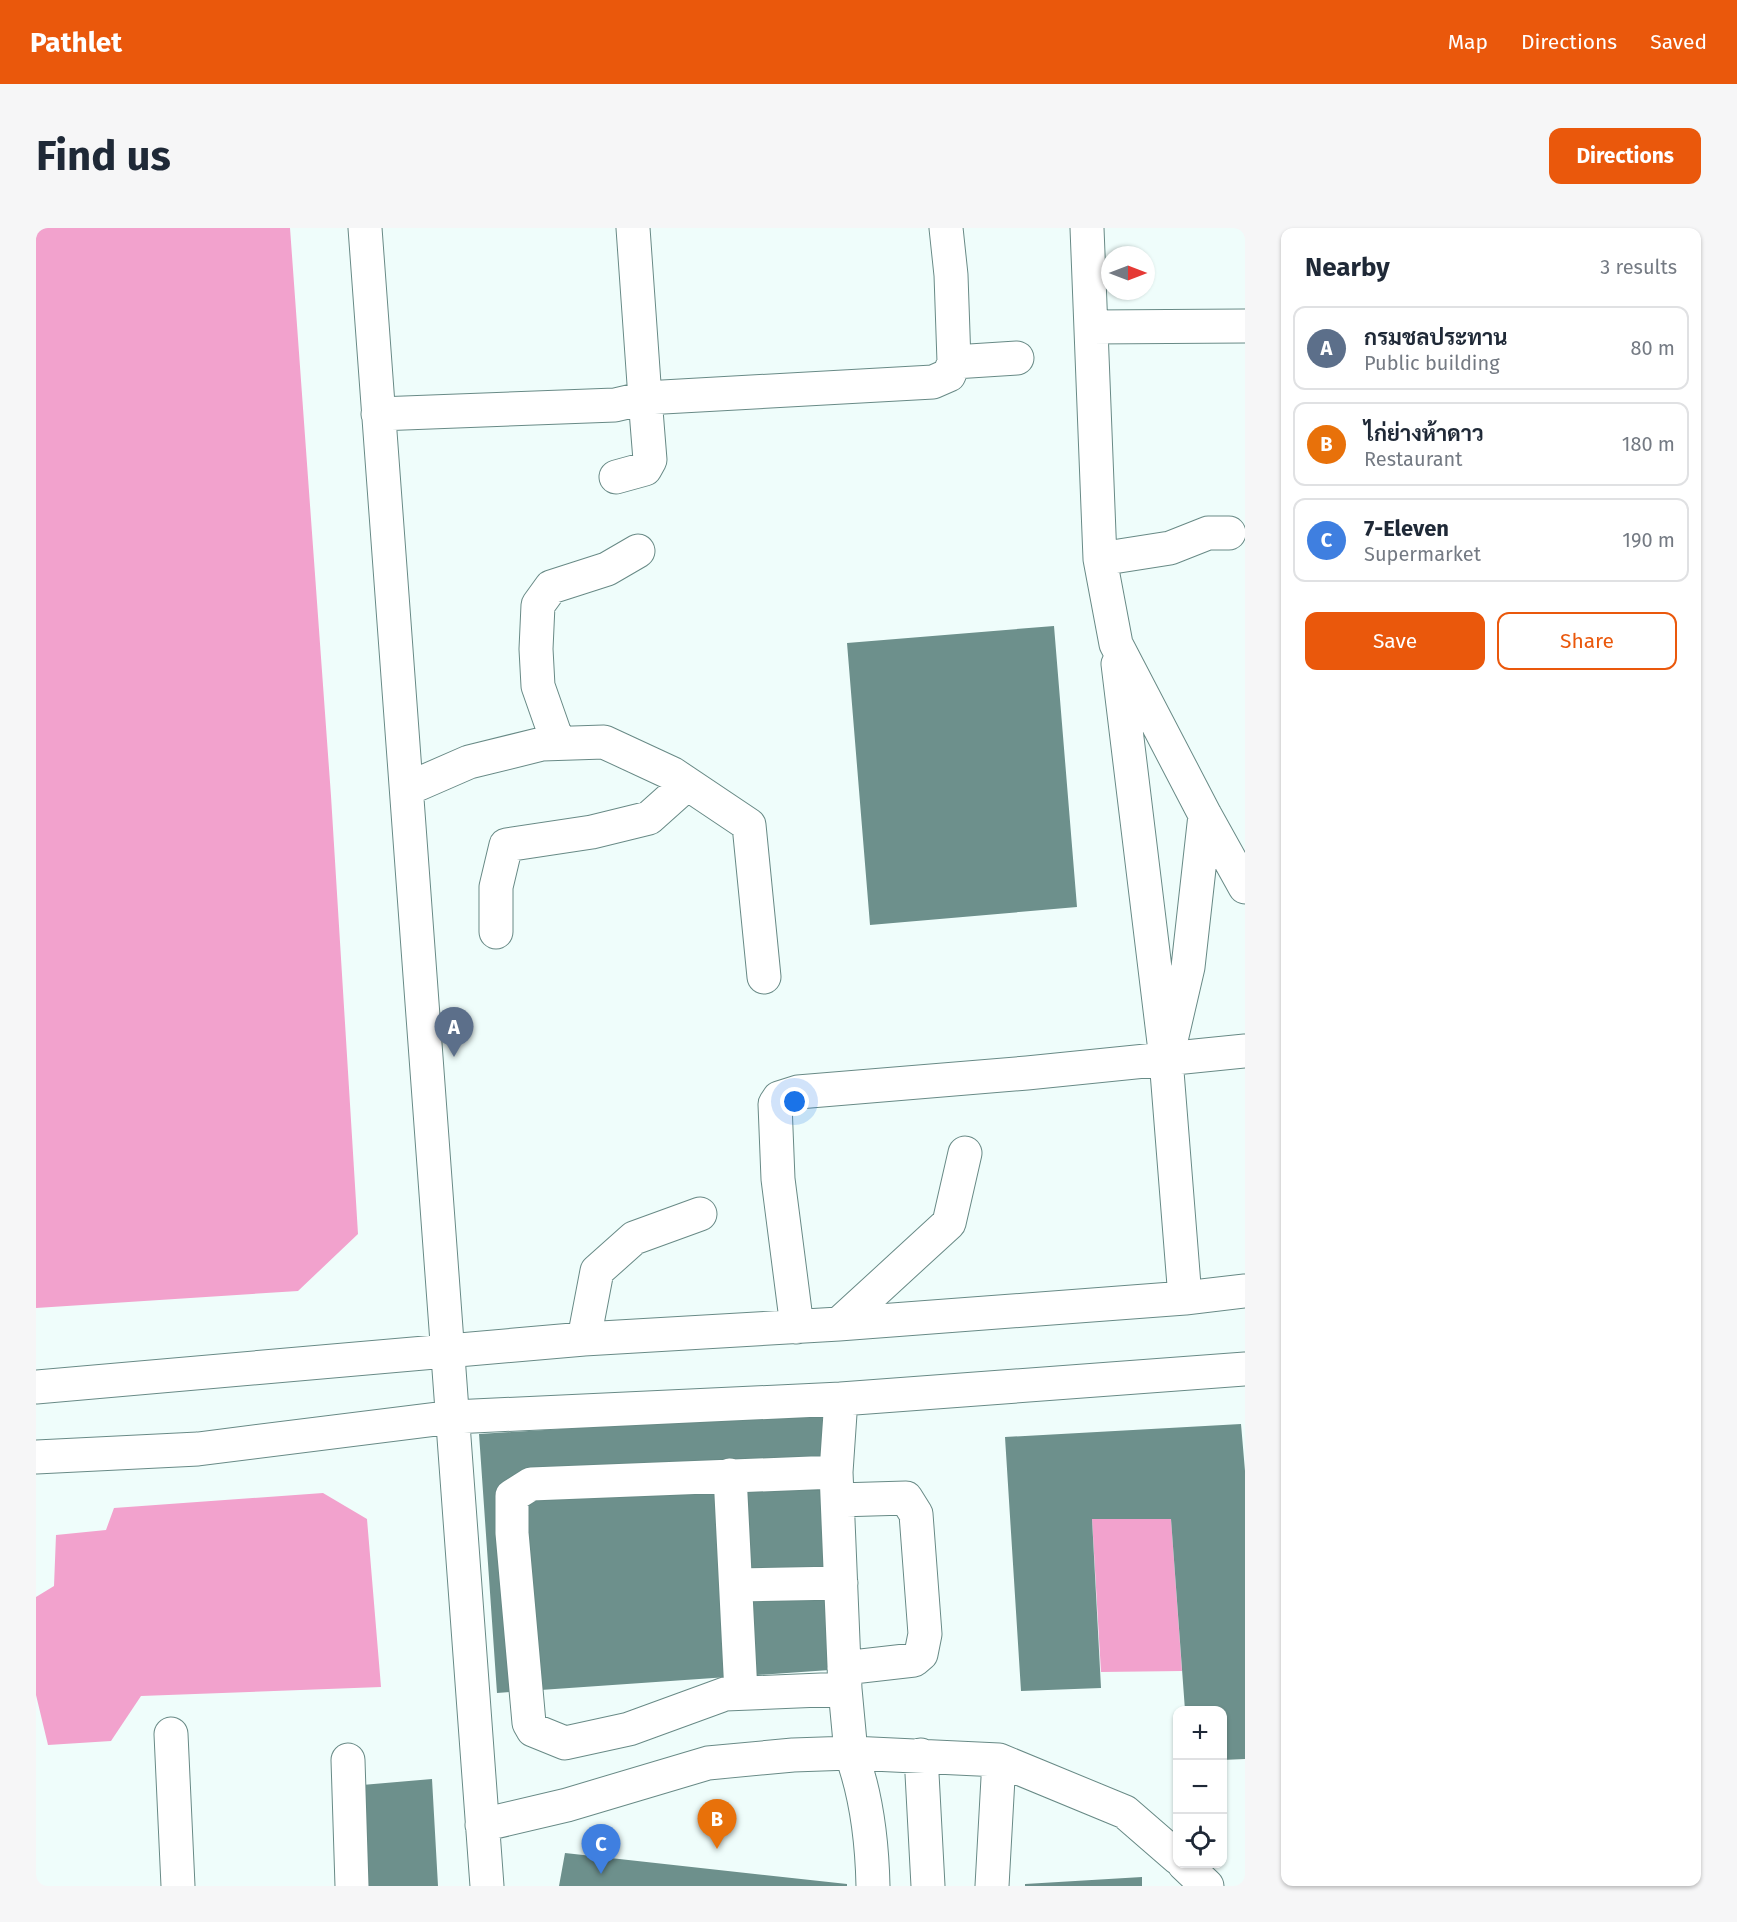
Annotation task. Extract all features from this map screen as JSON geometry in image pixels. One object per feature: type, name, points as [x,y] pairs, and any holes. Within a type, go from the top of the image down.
[{"type":"lane","points":[[365,228],[487,1886]]},
{"type":"lane","points":[[616,477],[645,469],[650,460],[633,228]]},
{"type":"lane","points":[[378,414],[615,405],[645,398],[933,382],[949,375],[954,362],[951,274],[946,228]]},
{"type":"lane","points":[[1087,228],[1100,559],[1116,644],[1166,1059],[1185,1298]]},
{"type":"lane","points":[[1092,327],[1245,326]]},
{"type":"lane","points":[[954,362],[1017,358]]},
{"type":"lane","points":[[1100,559],[1170,548],[1208,533],[1229,533]]},
{"type":"lane","points":[[558,743],[538,686],[536,649],[538,605],[551,587],[607,569],[638,550]]},
{"type":"lane","points":[[1116,644],[1205,816],[1245,887]]},
{"type":"lane","points":[[407,789],[469,762],[542,744],[558,743],[604,741],[673,774],[749,825],[764,977]]},
{"type":"lane","points":[[496,932],[496,887],[506,845],[592,832],[649,818],[687,784]]},
{"type":"lane","points":[[1166,1059],[1188,967],[1205,816]]},
{"type":"lane","points":[[797,1327],[778,1179],[775,1104],[779,1098],[798,1092],[1245,1051]]},
{"type":"lane","points":[[839,1324],[949,1223],[965,1153]]},
{"type":"lane","points":[[584,1339],[597,1271],[634,1238],[700,1214]]},
{"type":"lane","points":[[36,1387],[584,1339],[839,1324],[1185,1298],[1245,1291]]},
{"type":"lane","points":[[36,1457],[198,1449],[453,1417],[841,1399],[1245,1369]]},
{"type":"lane","points":[[841,1399],[837,1486],[844,1678],[851,1753],[860,1776],[872,1845],[873,1886]]},
{"type":"lane","points":[[730,1475],[741,1694]]},
{"type":"lane","points":[[730,1475],[837,1486],[906,1498],[916,1514],[925,1634],[921,1654],[914,1660],[844,1678],[741,1694],[725,1694],[629,1729],[565,1743],[533,1730],[529,1723],[512,1533],[512,1496],[531,1484],[730,1475]]},
{"type":"lane","points":[[736,1585],[841,1583]]},
{"type":"lane","points":[[171,1734],[178,1886]]},
{"type":"lane","points":[[482,1825],[567,1805],[708,1763],[793,1755],[851,1753],[921,1755],[999,1760],[1125,1812],[1173,1854]]},
{"type":"lane","points":[[921,1755],[928,1886]]},
{"type":"lane","points":[[348,1760],[352,1886]]},
{"type":"lane","points":[[992,1886],[999,1760]]},
{"type":"lane","points":[[1189,1868],[1207,1886]]},
{"type":"shaded area","points":[[36,228],[290,228],[331,796],[358,1234],[298,1291],[36,1308]]},
{"type":"shaded area","points":[[323,1493],[367,1519],[381,1687],[141,1696],[111,1741],[48,1745],[36,1695],[36,1597],[54,1586],[56,1535],[106,1530],[114,1508]]},
{"type":"shaded area","points":[[1092,1519],[1171,1519],[1182,1671],[1101,1672]]},
{"type":"building","points":[[1054,626],[1077,907],[870,925],[847,643]]},
{"type":"building","points":[[822,1413],[844,1669],[497,1693],[479,1434]]},
{"type":"building","points":[[1241,1424],[1245,1471],[1245,1759],[1227,1760],[1227,1706],[1185,1706],[1171,1519],[1092,1519],[1101,1688],[1021,1691],[1005,1437]]},
{"type":"building","points":[[432,1779],[438,1886],[367,1886],[362,1785]]},
{"type":"building","points":[[565,1853],[847,1884],[847,1886],[559,1886]]},
{"type":"building","points":[[1142,1877],[1142,1886],[1025,1886],[1025,1884]]},
{"type":"place","name":"กรมชลประทาน","points":[[454,1057]]},
{"type":"place","name":"ไก่ย่างห้าดาว","points":[[717,1849]]},
{"type":"place","name":"7-Eleven","points":[[601,1874]]}]
